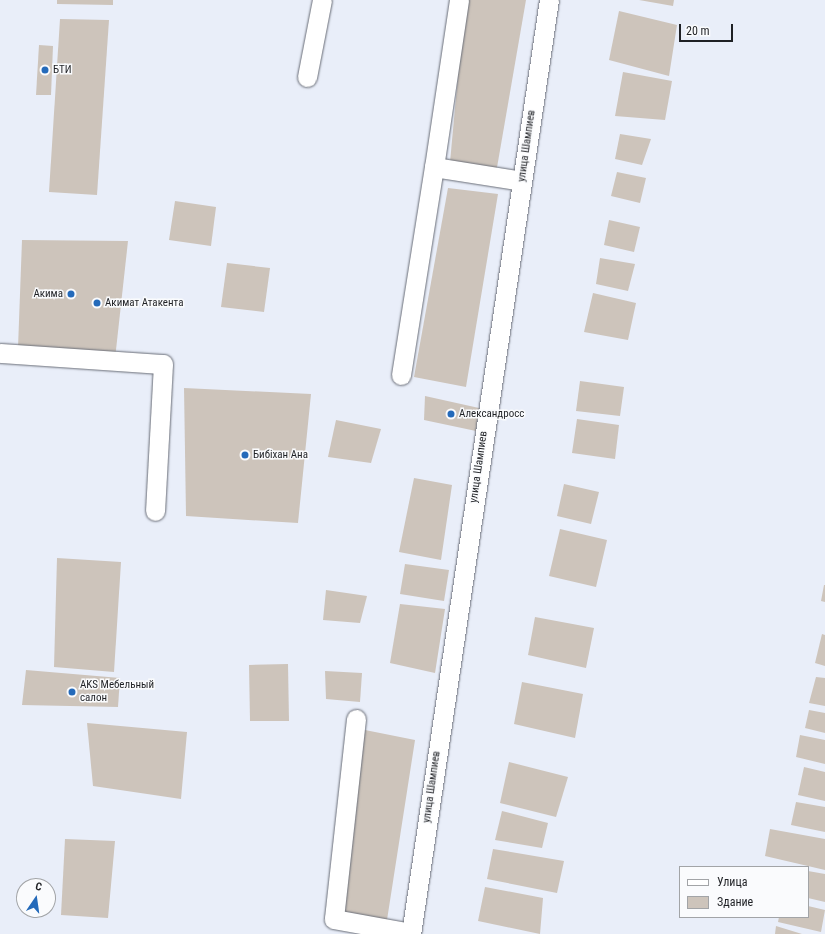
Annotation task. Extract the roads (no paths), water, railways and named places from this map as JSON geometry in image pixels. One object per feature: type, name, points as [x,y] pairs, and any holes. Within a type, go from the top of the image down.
[{"type":"street","points":[[307,77],[322,0]]},
{"type":"street","points":[[401,376],[459,0]]},
{"type":"street","name":"улица Шампиев","points":[[411,934],[549,0]]},
{"type":"street","points":[[434,167],[522,181]]},
{"type":"street","points":[[0,354],[163,364],[155,511]]},
{"type":"street","points":[[356,719],[334,919],[411,934]]},
{"type":"place","name":"БТИ","points":[[45,70]]},
{"type":"place","name":"Акима","points":[[71,294]]},
{"type":"place","name":"Акимат Атакента","points":[[97,303]]},
{"type":"place","name":"Александросс","points":[[451,414]]},
{"type":"place","name":"Бибіхан Ана","points":[[245,455]]},
{"type":"place","name":"AKS Мебельный салон","points":[[72,692]]}]
